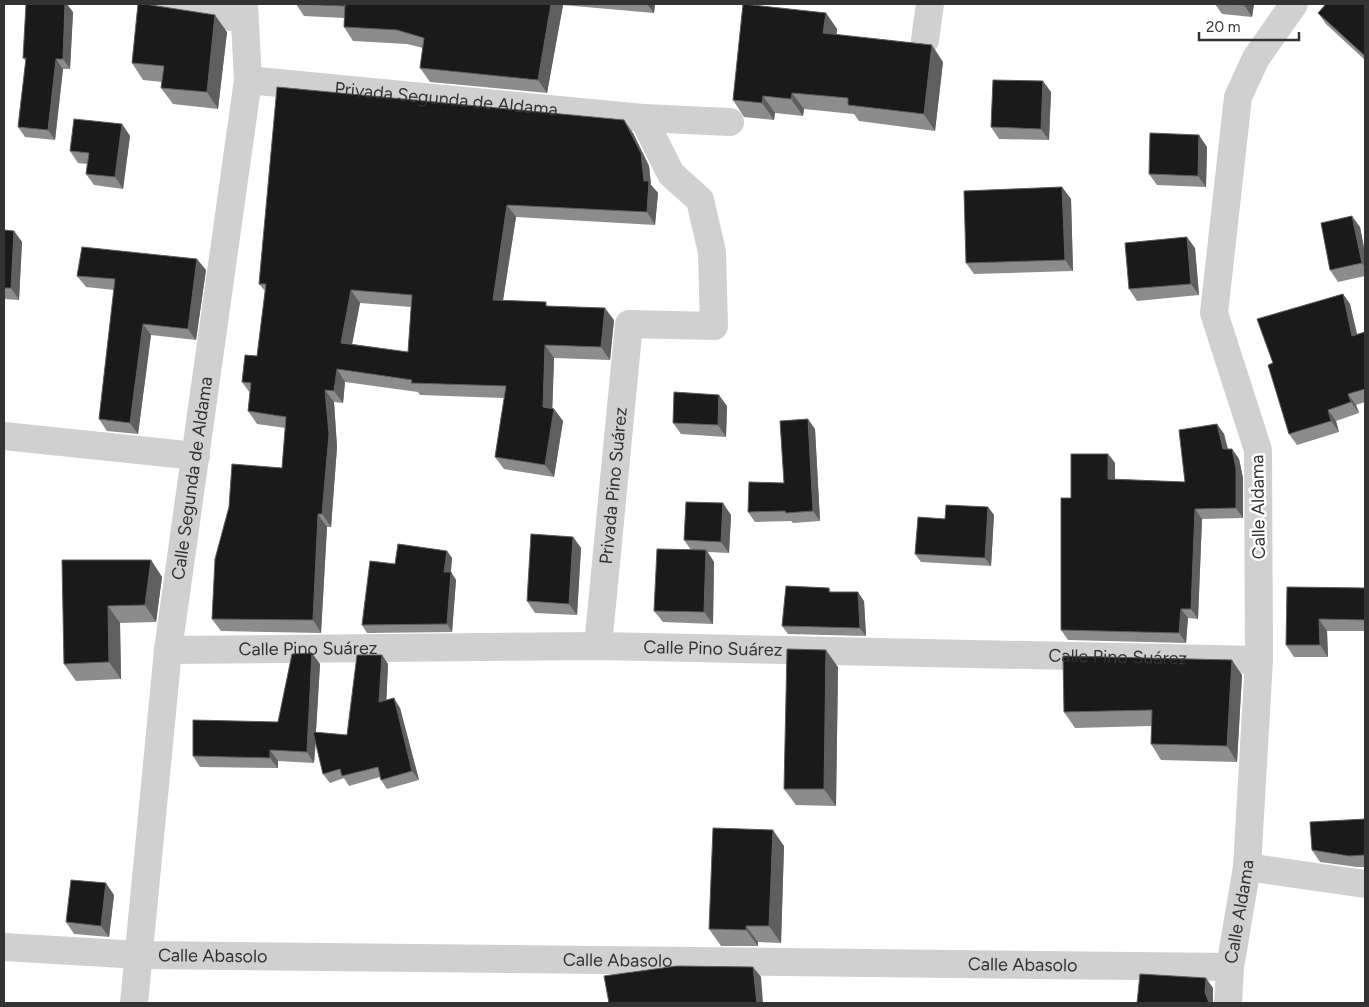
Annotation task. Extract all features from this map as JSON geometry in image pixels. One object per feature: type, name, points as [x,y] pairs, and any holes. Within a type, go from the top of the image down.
[{"type":"street","points":[[152,4],[244,12]]},
{"type":"street","points":[[925,40],[930,4]]},
{"type":"street","name":"Calle Aldama","points":[[1228,1003],[1230,967],[1247,867],[1259,660],[1258,450],[1214,313],[1238,97],[1256,58],[1294,4]]},
{"type":"street","name":"Calle Segunda de Aldama","points":[[134,1003],[168,650],[248,80],[244,12]]},
{"type":"street","name":"Privada Segunda de Aldama","points":[[248,80],[643,118],[730,122]]},
{"type":"street","name":"Privada Pino Suárez","points":[[598,646],[628,324],[714,326],[712,252],[700,200],[671,174],[643,118]]},
{"type":"street","points":[[4,436],[196,456]]},
{"type":"street","name":"Calle Pino Suárez","points":[[168,650],[598,646],[1259,660]]},
{"type":"street","points":[[1247,867],[1365,884]]},
{"type":"street","name":"Calle Abasolo","points":[[4,948],[140,955],[1230,967]]},
{"type":"building","points":[[26,4],[65,4],[63,59],[56,59],[48,130],[18,127],[26,58],[23,58]]},
{"type":"building","points":[[138,4],[215,15],[207,92],[161,88],[164,66],[132,63]]},
{"type":"building","points":[[296,4],[344,4],[344,6]]},
{"type":"building","points":[[345,4],[551,4],[538,80],[420,68],[424,38],[397,30],[344,27]]},
{"type":"building","points":[[743,4],[826,13],[823,33],[932,45],[924,114],[848,105],[848,98],[792,93],[791,99],[763,96],[762,103],[733,100]]},
{"type":"building","points":[[1326,4],[1365,4],[1365,56],[1318,13]]},
{"type":"building","points":[[993,80],[1043,81],[1041,129],[991,127]]},
{"type":"building","points":[[277,87],[624,120],[641,153],[644,181],[649,181],[647,212],[507,205],[493,300],[546,302],[546,306],[605,308],[601,347],[545,345],[543,407],[554,409],[545,465],[495,457],[506,386],[411,383],[412,380],[337,369],[334,391],[325,390],[329,434],[322,514],[318,514],[313,620],[212,619],[215,559],[229,507],[232,464],[282,468],[286,417],[248,411],[251,383],[242,382],[245,355],[257,356],[266,284],[259,284]],"holes":[[[351,290],[412,295],[408,352],[341,343]]]},
{"type":"building","points":[[74,119],[122,124],[115,177],[86,174],[89,153],[70,151]]},
{"type":"building","points":[[1150,133],[1199,135],[1198,176],[1149,174]]},
{"type":"building","points":[[1062,187],[1065,260],[966,263],[964,191]]},
{"type":"building","points":[[1352,216],[1362,263],[1330,270],[1321,223]]},
{"type":"building","points":[[4,230],[14,231],[11,288],[4,288]]},
{"type":"building","points":[[1187,237],[1191,284],[1129,289],[1125,243]]},
{"type":"building","points":[[82,247],[197,259],[188,329],[143,324],[130,423],[99,419],[115,279],[77,276]]},
{"type":"building","points":[[1343,294],[1352,336],[1365,332],[1365,389],[1348,394],[1351,402],[1328,410],[1331,421],[1289,434],[1268,365],[1273,363],[1257,319]]},
{"type":"building","points":[[674,392],[719,395],[718,425],[673,423]]},
{"type":"building","points":[[808,419],[813,511],[786,513],[785,511],[748,512],[749,482],[784,483],[780,421]]},
{"type":"building","points":[[1217,424],[1223,449],[1232,449],[1236,468],[1236,508],[1195,509],[1191,609],[1181,609],[1179,633],[1061,630],[1061,498],[1071,498],[1071,454],[1108,454],[1108,479],[1185,482],[1179,430]]},
{"type":"building","points":[[686,502],[723,503],[721,542],[684,540]]},
{"type":"building","points":[[946,505],[988,507],[985,558],[915,554],[918,517],[945,519]]},
{"type":"building","points":[[531,534],[573,537],[569,604],[527,601]]},
{"type":"building","points":[[398,544],[447,551],[444,572],[451,572],[447,624],[362,625],[370,561],[395,564]]},
{"type":"building","points":[[657,549],[706,550],[704,612],[654,611]]},
{"type":"building","points":[[62,560],[151,560],[145,605],[108,606],[109,662],[64,664]]},
{"type":"building","points":[[786,586],[829,588],[829,592],[858,592],[860,628],[782,626]]},
{"type":"building","points":[[1287,587],[1365,588],[1365,620],[1319,619],[1320,645],[1286,645]]},
{"type":"building","points":[[787,649],[826,650],[824,789],[784,789]]},
{"type":"building","points":[[312,653],[307,752],[270,750],[270,758],[193,756],[193,720],[278,722],[292,654]]},
{"type":"building","points":[[357,655],[382,655],[379,702],[394,698],[412,771],[381,780],[378,767],[342,776],[340,769],[323,774],[313,732],[347,735]]},
{"type":"building","points":[[1063,656],[1232,660],[1227,746],[1151,744],[1152,710],[1064,712]]},
{"type":"building","points":[[1365,819],[1365,855],[1349,856],[1312,850],[1310,822]]},
{"type":"building","points":[[713,828],[773,830],[769,926],[746,926],[746,930],[709,929]]},
{"type":"building","points":[[71,880],[106,883],[101,926],[66,922]]},
{"type":"building","points":[[677,966],[753,967],[757,1003],[609,1003],[604,976]]},
{"type":"building","points":[[1140,974],[1206,978],[1205,992],[1209,1003],[1137,1003]]}]
